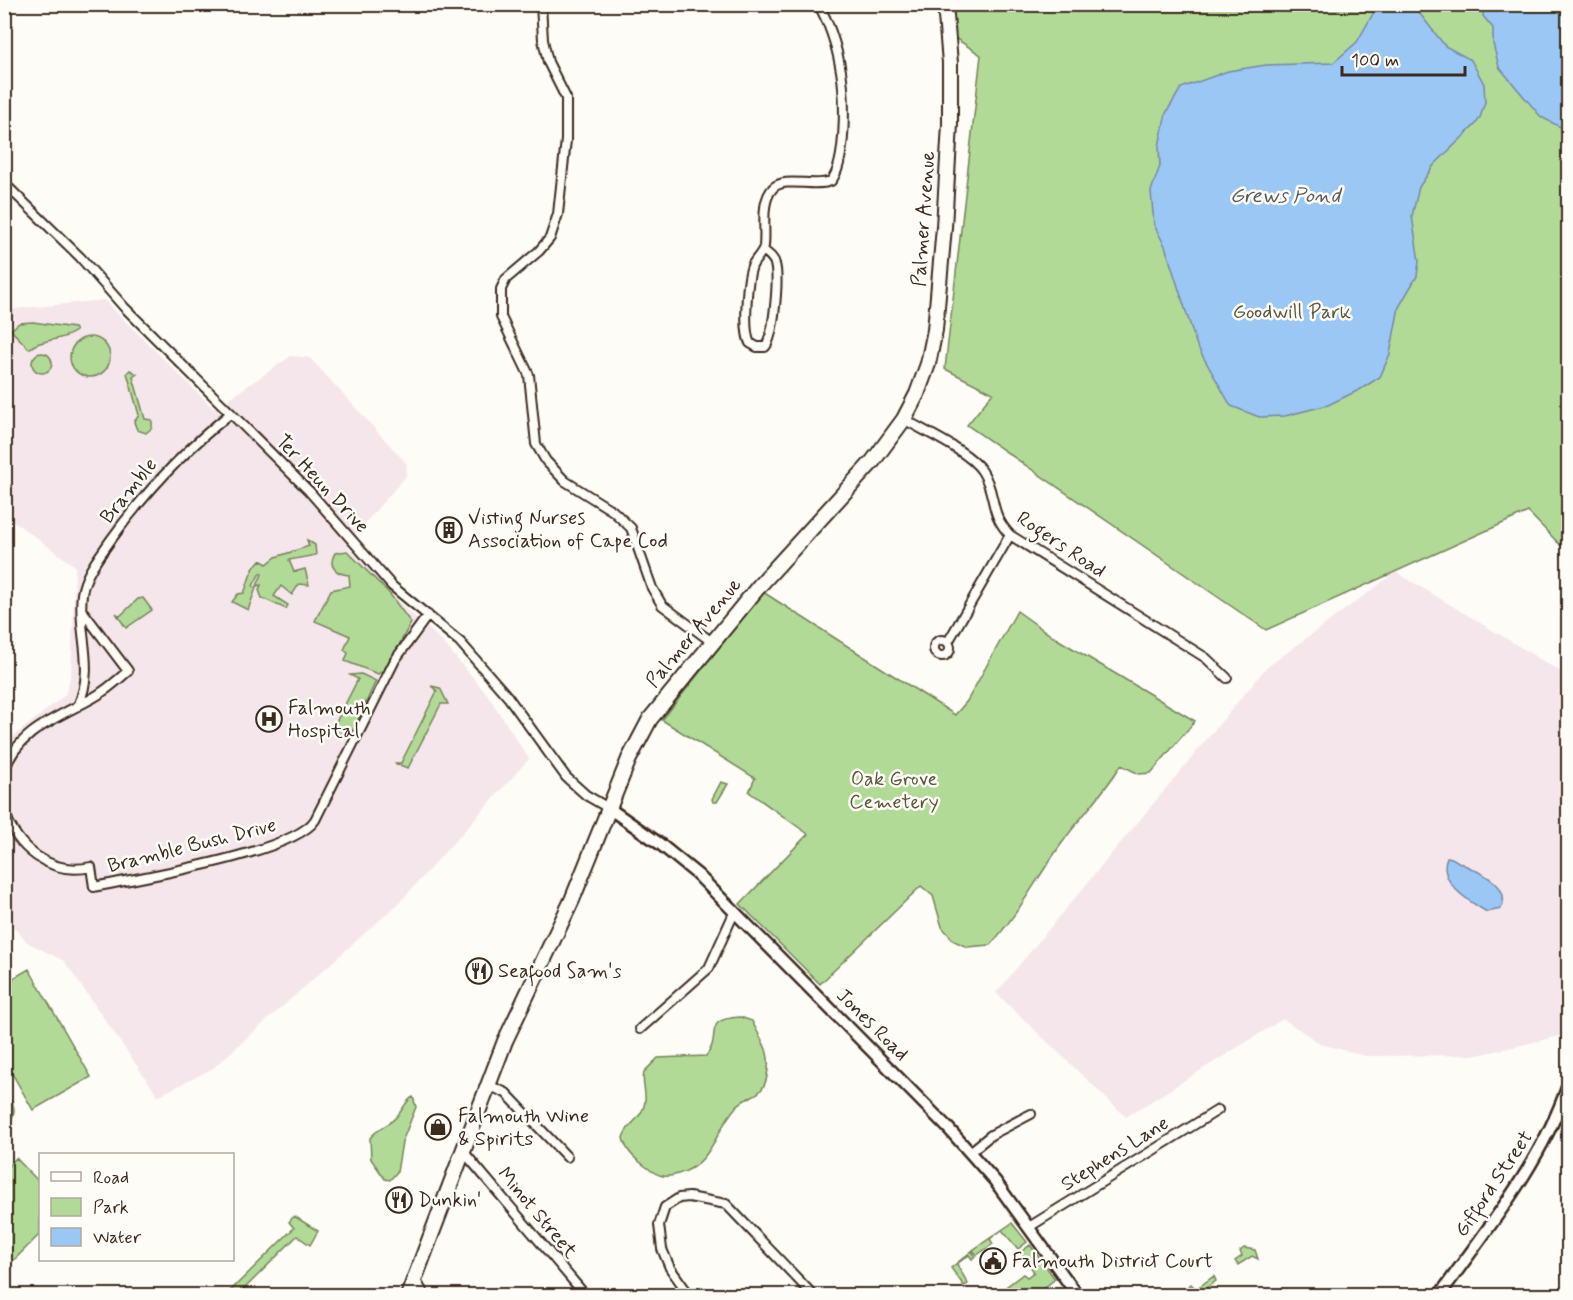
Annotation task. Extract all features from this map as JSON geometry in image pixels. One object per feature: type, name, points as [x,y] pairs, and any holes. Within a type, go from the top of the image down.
[{"type":"highway","name":"Palmer Avenue","points":[[408,1296],[511,1028],[572,900],[629,759],[650,719],[712,642],[873,461],[904,419],[928,364],[937,310],[950,124],[950,63],[945,4]]},
{"type":"main road","name":"Jones Road","points":[[610,809],[677,857],[970,1152],[1029,1227],[1078,1296]]},
{"type":"main road","name":"Gifford Street","points":[[1439,1296],[1532,1164],[1548,1135],[1569,1085]]},
{"type":"street","points":[[541,4],[543,40],[548,62],[566,98],[566,140],[558,214],[550,238],[539,251],[506,279],[501,289],[501,317],[529,375],[536,444],[546,461],[565,481],[614,512],[631,528],[652,588],[662,605],[712,642]]},
{"type":"street","points":[[763,250],[774,260],[777,272],[770,342],[765,347],[757,347],[750,343],[746,334],[749,284],[752,266],[763,250],[765,207],[772,189],[779,183],[823,184],[831,181],[839,168],[843,120],[842,73],[829,26],[818,4]]},
{"type":"street","name":"Ter Heun Drive","points":[[4,183],[327,511],[392,586],[460,642],[494,680],[566,777],[586,795],[610,809]]},
{"type":"street","name":"Bramble","points":[[78,706],[88,665],[82,592],[89,573],[130,513],[190,446],[231,412]]},
{"type":"street","name":"Rogers Road","points":[[904,419],[971,459],[982,471],[996,518],[1010,535],[1206,658],[1227,678]]},
{"type":"street","points":[[948,642],[1010,535]]},
{"type":"street","points":[[4,773],[16,746],[35,731],[78,706],[128,671],[93,629],[82,609]]},
{"type":"street","name":"Bramble Bush Drive","points":[[4,810],[15,836],[30,853],[66,868],[91,867],[94,887],[197,866],[291,838],[313,824],[395,660],[428,615]]},
{"type":"street","points":[[640,1029],[709,968],[734,913]]},
{"type":"street","points":[[488,1085],[506,1094],[567,1157]]},
{"type":"street","name":"Stephens Lane","points":[[1029,1227],[1218,1110]]},
{"type":"street","points":[[970,1152],[991,1135],[1031,1114]]},
{"type":"street","name":"Minot Street","points":[[463,1151],[586,1296]]},
{"type":"street","points":[[690,1296],[670,1268],[662,1249],[659,1225],[665,1207],[678,1198],[689,1197],[726,1204],[814,1296]]},
{"type":"street","points":[[415,1279],[425,1296]]},
{"type":"shaded area","name":"Falmouth Hospital","points":[[104,300],[214,409],[291,356],[310,358],[407,464],[406,476],[358,531],[348,547],[408,611],[439,638],[487,694],[529,759],[399,903],[212,1069],[158,1096],[64,961],[27,942],[5,917],[4,744],[65,695],[71,675],[75,566],[5,515],[5,310]]},
{"type":"shaded area","points":[[1396,572],[1568,676],[1568,1034],[1478,1055],[1365,1056],[1321,1044],[1283,1019],[1126,1117],[996,993],[1266,668]]},
{"type":"green space","name":"Goodwill Park","points":[[944,5],[1568,5],[1568,553],[1528,512],[1266,630],[967,425],[993,393],[945,369],[981,55],[949,34]]},
{"type":"green space","points":[[33,322],[74,328],[76,331],[64,337],[39,343],[29,349],[11,330],[19,323]]},
{"type":"green space","points":[[90,337],[98,338],[104,343],[109,349],[109,365],[104,371],[98,376],[90,377],[82,376],[76,371],[71,365],[70,357],[71,349],[76,343],[82,338]]},
{"type":"green space","points":[[38,353],[46,353],[52,359],[52,367],[46,373],[38,373],[32,367],[32,359]]},
{"type":"green space","points":[[130,370],[137,374],[133,377],[145,419],[152,420],[152,428],[146,433],[137,430],[134,422],[139,415],[127,373]]},
{"type":"green space","points":[[307,540],[315,545],[316,555],[289,560],[294,572],[305,569],[309,585],[299,584],[292,595],[281,586],[274,596],[288,605],[286,609],[262,598],[259,590],[261,585],[257,586],[262,574],[260,573],[253,586],[256,588],[248,610],[232,602],[238,594],[244,593],[251,573],[260,560],[267,564],[276,557],[309,546]]},
{"type":"green space","points":[[347,551],[389,593],[411,623],[391,659],[378,674],[345,661],[348,653],[344,650],[350,636],[315,621],[331,590],[350,586],[349,575],[340,573],[332,565],[335,553]]},
{"type":"green space","name":"Oak Grove Cemetery","points":[[763,592],[955,715],[967,701],[1017,611],[1052,636],[1195,721],[1151,773],[1139,774],[1121,765],[1062,843],[1010,921],[990,945],[967,947],[954,941],[942,927],[933,896],[921,886],[820,984],[740,904],[808,834],[749,792],[755,778],[662,720]]},
{"type":"green space","points":[[143,598],[152,610],[126,628],[116,613],[120,616],[138,599]]},
{"type":"green space","points":[[361,674],[376,681],[353,730],[341,735],[332,730],[358,679],[350,675]]},
{"type":"green space","points":[[431,686],[440,688],[448,704],[441,704],[408,768],[394,763],[401,763],[437,691]]},
{"type":"green space","points":[[721,782],[728,784],[717,802],[713,802],[712,799]]},
{"type":"green space","points":[[29,969],[91,1077],[33,1110],[5,1061],[5,983]]},
{"type":"green space","points":[[740,1017],[752,1021],[767,1053],[767,1076],[762,1089],[736,1107],[699,1163],[674,1175],[656,1174],[633,1156],[623,1138],[644,1106],[644,1072],[658,1058],[706,1056],[711,1049],[716,1025],[728,1018]]},
{"type":"green space","points":[[5,1094],[12,1102],[14,1110],[12,1118],[5,1126]]},
{"type":"green space","points":[[413,1097],[416,1107],[402,1142],[397,1172],[390,1180],[385,1179],[371,1159],[370,1138],[394,1119],[408,1100]]},
{"type":"green space","points":[[16,1158],[39,1182],[39,1235],[5,1269],[5,1169]]},
{"type":"green space","points":[[294,1216],[318,1231],[310,1245],[297,1236],[238,1295],[226,1295],[294,1228],[289,1222]]},
{"type":"green space","points":[[1012,1223],[1027,1242],[1018,1249],[1002,1230],[990,1239],[993,1244],[977,1255],[973,1250]]},
{"type":"green space","points":[[1030,1245],[1055,1279],[1035,1295],[999,1295],[998,1293],[1023,1274],[1027,1277],[1034,1272],[1021,1252]]},
{"type":"green space","points":[[1244,1248],[1255,1250],[1258,1259],[1252,1256],[1238,1265],[1235,1261],[1242,1256],[1240,1251]]},
{"type":"green space","points":[[972,1251],[975,1256],[972,1259],[969,1255],[957,1264],[968,1284],[964,1286],[951,1268]]},
{"type":"green space","points":[[1214,1276],[1216,1281],[1199,1293],[1195,1291],[1178,1295],[1191,1284],[1196,1289]]},
{"type":"water","name":"Grews Pond","points":[[1378,5],[1413,5],[1445,46],[1471,60],[1484,84],[1485,102],[1475,125],[1434,165],[1419,187],[1412,216],[1419,262],[1417,276],[1399,307],[1390,354],[1380,377],[1328,405],[1285,416],[1259,417],[1231,406],[1197,346],[1165,246],[1154,225],[1151,191],[1160,166],[1159,146],[1166,113],[1181,88],[1228,71],[1266,65],[1333,63],[1357,42]]},
{"type":"water","points":[[1484,5],[1568,5],[1568,131],[1541,117],[1499,67],[1493,44],[1493,28],[1483,16]]},
{"type":"water","points":[[1447,857],[1484,874],[1498,886],[1502,892],[1501,909],[1487,912],[1456,890],[1446,875]]},
{"type":"place","name":"Visting Nurses Association of Cape Cod","points":[[449,530]]},
{"type":"place","name":"Falmouth Hospital","points":[[269,719]]},
{"type":"place","name":"Seafood Sam's","points":[[479,971]]},
{"type":"place","name":"Falmouth Wine & Spirits","points":[[438,1127]]},
{"type":"place","name":"Dunkin'","points":[[399,1200]]},
{"type":"place","name":"Falmouth District Court","points":[[993,1261]]}]
